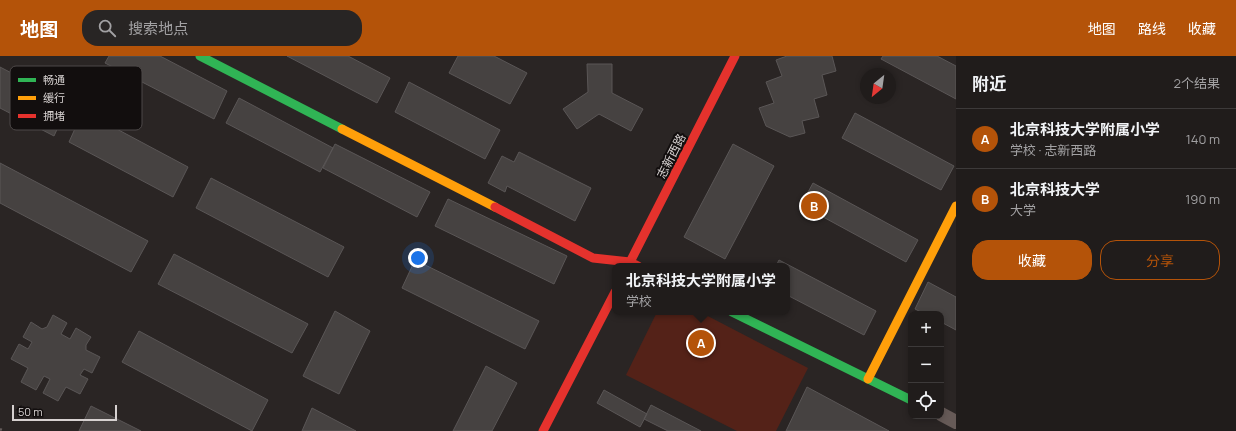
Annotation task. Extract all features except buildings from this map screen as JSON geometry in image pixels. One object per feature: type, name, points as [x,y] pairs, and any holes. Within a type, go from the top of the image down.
[{"type":"street","points":[[200,56],[592,258],[621,263]]},
{"type":"street","name":"志新西路","points":[[633,263],[735,56]]},
{"type":"street","points":[[868,379],[956,206]]},
{"type":"street","points":[[543,431],[612,298]]},
{"type":"street","points":[[738,315],[908,399]]},
{"type":"street","points":[[944,416],[956,422]]},
{"type":"path","points":[[0,429],[4,431]]},
{"type":"shaded area","points":[[656,315],[706,315],[808,368],[776,431],[737,431],[626,375]]},
{"type":"traffic: fast","points":[[200,56],[342,129]]},
{"type":"traffic: fast","points":[[738,315],[908,399]]},
{"type":"traffic: slow","points":[[342,129],[495,207]]},
{"type":"traffic: slow","points":[[868,379],[956,206]]},
{"type":"traffic: jam","points":[[630,263],[735,56]]},
{"type":"traffic: jam","points":[[495,207],[593,258],[632,263]]},
{"type":"traffic: jam","points":[[543,431],[612,298]]},
{"type":"place","name":"北京科技大学","points":[[814,206]]},
{"type":"place","name":"北京科技大学附属小学","points":[[701,343]]}]
